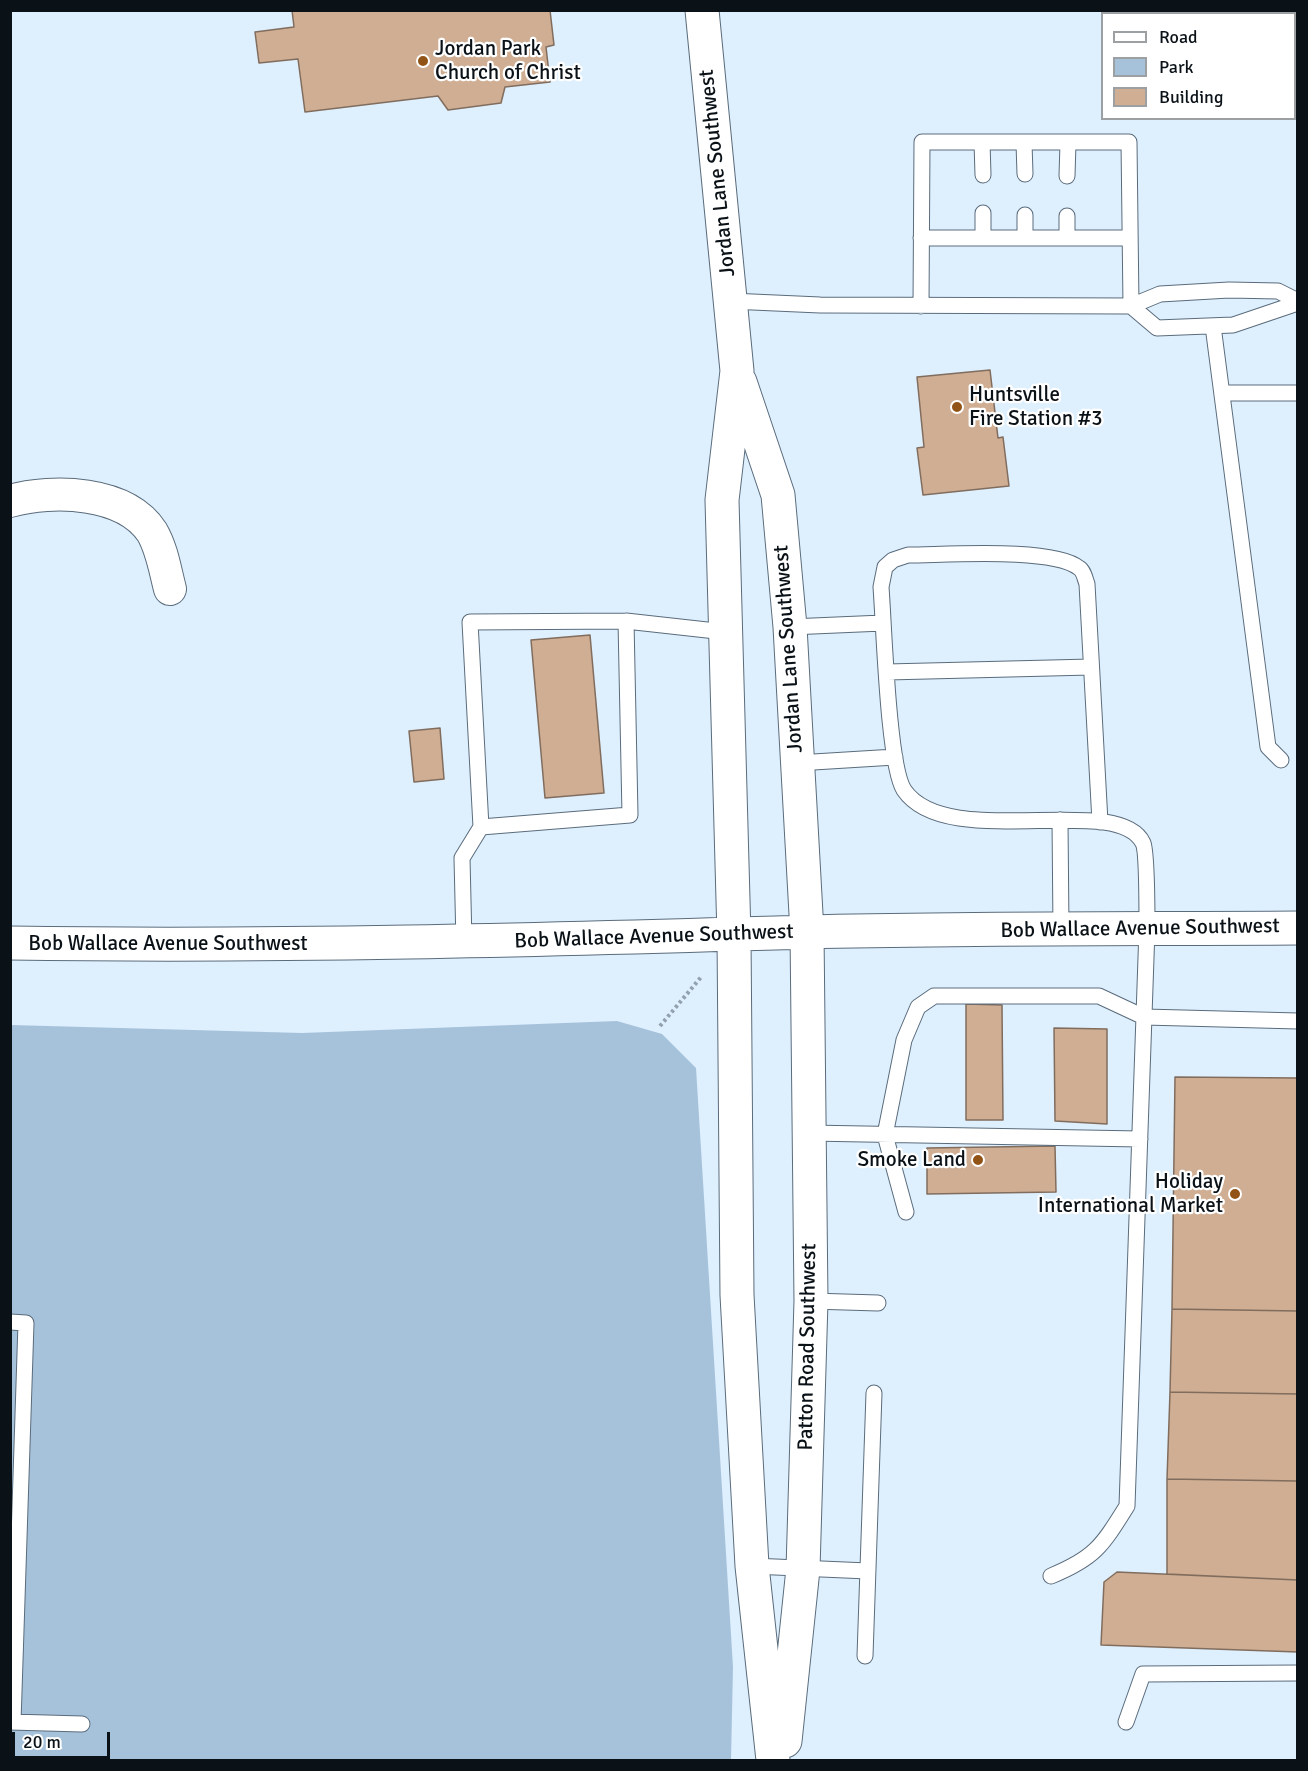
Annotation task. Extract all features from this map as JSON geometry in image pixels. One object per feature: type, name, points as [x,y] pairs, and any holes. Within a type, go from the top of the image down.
[{"type":"main road","name":"Jordan Lane Southwest","points":[[702,10],[737,371],[722,500],[734,936]]},
{"type":"main road","name":"Jordan Lane Southwest","points":[[737,371],[778,495],[790,627],[807,932]]},
{"type":"main road","name":"Bob Wallace Avenue Southwest","points":[[10,943],[216,946],[464,943],[807,932],[1298,928]]},
{"type":"main road","name":"Patton Road Southwest","points":[[783,1761],[802,1569],[811,1301],[807,932]]},
{"type":"main road","points":[[734,936],[737,1295],[752,1566],[773,1761]]},
{"type":"street","points":[[10,501],[54,495],[94,499],[125,508],[141,519],[151,531],[159,546],[170,589]]},
{"type":"lane","points":[[921,306],[922,142],[1129,142],[1131,306],[1157,328],[1233,325],[1298,302]]},
{"type":"lane","points":[[982,142],[983,176]]},
{"type":"lane","points":[[1024,143],[1024,174]]},
{"type":"lane","points":[[1067,176],[1068,143]]},
{"type":"lane","points":[[983,213],[983,238]]},
{"type":"lane","points":[[1024,215],[1025,238]]},
{"type":"lane","points":[[1067,216],[1067,238]]},
{"type":"lane","points":[[921,238],[1130,238]]},
{"type":"lane","points":[[730,301],[921,306],[1131,306],[1160,294],[1228,290],[1278,291],[1298,302]]},
{"type":"lane","points":[[1213,326],[1268,747],[1281,760]]},
{"type":"lane","points":[[1222,393],[1298,393]]},
{"type":"lane","points":[[1051,1576],[1080,1564],[1103,1545],[1126,1506],[1147,929],[1144,845],[1136,832],[1121,825],[1060,820],[972,821],[941,814],[915,800],[904,789],[895,757],[881,587],[885,567],[893,560],[908,555],[1040,555],[1065,560],[1082,569],[1088,584],[1100,822]]},
{"type":"lane","points":[[464,943],[462,858],[481,827],[470,622],[626,621],[725,632]]},
{"type":"lane","points":[[481,827],[630,815],[626,621]]},
{"type":"lane","points":[[790,627],[884,623]]},
{"type":"lane","points":[[888,672],[1091,667]]},
{"type":"lane","points":[[797,763],[895,757]]},
{"type":"lane","points":[[1060,820],[1061,930]]},
{"type":"lane","points":[[906,1212],[885,1135],[904,1040],[918,1008],[934,996],[1099,996],[1144,1017],[1298,1021]]},
{"type":"lane","points":[[809,1133],[1140,1139]]},
{"type":"lane","points":[[811,1301],[878,1303]]},
{"type":"lane","points":[[10,1322],[26,1323],[12,1722],[82,1724]]},
{"type":"lane","points":[[865,1656],[874,1393]]},
{"type":"lane","points":[[752,1566],[868,1571]]},
{"type":"lane","points":[[1126,1722],[1143,1674],[1298,1673]]},
{"type":"path","points":[[660,1026],[734,936]]},
{"type":"green space","points":[[617,1021],[662,1034],[696,1068],[733,1667],[731,1760],[11,1760],[11,1025],[302,1033]]},
{"type":"building","name":"Jordan Park Church of Christ","points":[[292,10],[550,10],[554,45],[546,47],[550,82],[505,87],[501,103],[448,110],[438,96],[305,112],[298,59],[259,63],[255,32],[294,27]]},
{"type":"building","name":"Huntsville Fire Station #3","points":[[990,370],[998,438],[1003,437],[1009,486],[923,495],[917,448],[924,447],[917,377]]},
{"type":"building","points":[[590,635],[604,793],[545,798],[531,640]]},
{"type":"building","points":[[440,728],[444,779],[414,782],[409,731]]},
{"type":"building","points":[[966,1004],[1002,1005],[1003,1120],[966,1120]]},
{"type":"building","points":[[1054,1028],[1107,1029],[1107,1124],[1055,1121]]},
{"type":"building","name":"Holiday International Market","points":[[1175,1077],[1298,1078],[1298,1311],[1172,1309]]},
{"type":"building","points":[[1055,1146],[1056,1192],[927,1194],[927,1148]]},
{"type":"building","points":[[1172,1309],[1298,1311],[1298,1394],[1170,1392]]},
{"type":"building","points":[[1170,1392],[1298,1394],[1298,1481],[1167,1479]]},
{"type":"building","points":[[1167,1479],[1298,1481],[1298,1580],[1167,1574]]},
{"type":"building","points":[[1117,1572],[1298,1580],[1298,1652],[1101,1645],[1104,1582]]},
{"type":"place","name":"Jordan Park Church of Christ","points":[[423,61]]},
{"type":"place","name":"Huntsville Fire Station #3","points":[[957,407]]},
{"type":"place","name":"Smoke Land","points":[[978,1160]]},
{"type":"place","name":"Holiday International Market","points":[[1235,1194]]}]
